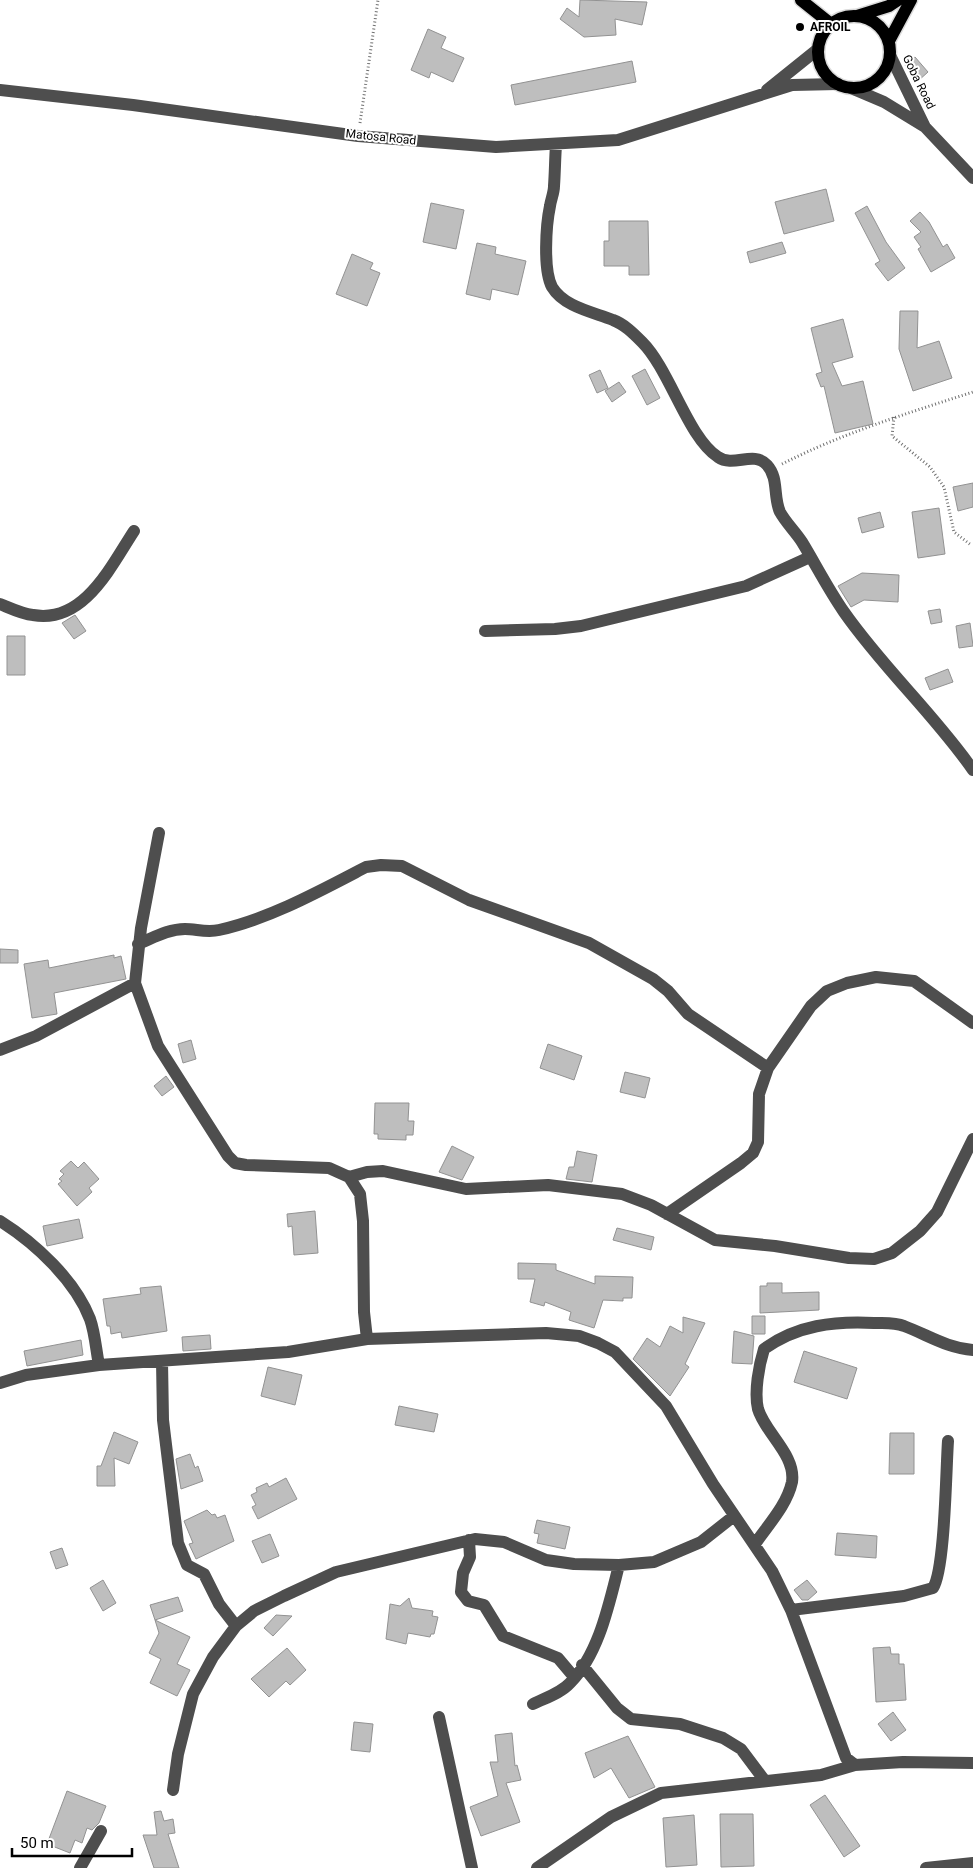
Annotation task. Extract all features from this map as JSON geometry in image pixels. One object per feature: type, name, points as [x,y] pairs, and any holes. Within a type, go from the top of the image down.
[{"type":"main road","points":[[801,0],[831,24]]},
{"type":"main road","points":[[857,16],[871,20],[882,29],[889,41],[890,55],[886,69],[878,80],[865,87],[851,88],[838,84],[827,76],[820,63],[818,49],[822,35],[831,24],[843,17],[857,16],[889,6],[898,0]]},
{"type":"main road","points":[[889,41],[911,0]]},
{"type":"street","name":"Matosa Road","points":[[757,97],[818,49]]},
{"type":"street","name":"Goba Road","points":[[890,55],[926,126],[973,178]]},
{"type":"street","name":"Matosa Road","points":[[0,90],[133,105],[358,136],[496,147],[618,140],[792,85],[838,84]]},
{"type":"street","name":"Goba Road","points":[[851,88],[884,102],[926,126]]},
{"type":"street","points":[[556,145],[554,187],[546,236],[548,270],[552,287],[564,298],[583,310],[614,320],[630,330],[644,344],[658,364],[702,440],[713,454],[723,461],[736,462],[758,459],[770,470],[774,478],[779,510],[844,612],[872,648],[934,719],[973,770]]},
{"type":"street","points":[[0,604],[33,616],[49,615],[67,610],[96,589],[134,531]]},
{"type":"street","points":[[485,631],[555,629],[581,626],[746,586],[810,557]]},
{"type":"street","points":[[159,833],[138,944],[135,983],[158,1046],[228,1156],[235,1163],[246,1166],[329,1168],[349,1178],[360,1194],[364,1221],[364,1312],[367,1340]]},
{"type":"street","points":[[138,944],[184,929],[216,931],[230,927],[276,910],[366,868],[381,865],[402,866],[469,900],[597,947],[653,978],[668,991],[688,1014],[768,1068]]},
{"type":"street","points":[[667,1214],[741,1163],[753,1152],[758,1142],[759,1094],[768,1068],[811,1006],[827,991],[847,983],[876,977],[914,981],[973,1024]]},
{"type":"street","points":[[0,1050],[36,1036],[135,983]]},
{"type":"street","points":[[349,1178],[367,1172],[383,1171],[466,1189],[548,1185],[622,1194],[667,1214],[715,1240],[775,1246],[849,1258],[874,1259],[892,1253],[920,1231],[938,1212],[973,1139]]},
{"type":"street","points":[[0,1221],[15,1231],[54,1266],[78,1295],[90,1320],[99,1365]]},
{"type":"street","points":[[755,1544],[779,1510],[792,1480],[790,1466],[758,1409],[757,1391],[764,1349],[782,1336],[806,1328],[850,1320],[904,1326],[958,1349],[973,1350]]},
{"type":"street","points":[[0,1383],[26,1375],[99,1365],[288,1352],[367,1340],[546,1333],[579,1336],[598,1343],[615,1352],[666,1406],[734,1516],[772,1571],[791,1610],[846,1758],[855,1765]]},
{"type":"street","points":[[162,1361],[163,1420],[178,1542],[187,1565],[204,1574],[219,1604],[236,1626]]},
{"type":"street","points":[[791,1610],[904,1596],[933,1588],[937,1581],[940,1558],[948,1441]]},
{"type":"street","points":[[173,1790],[178,1754],[193,1694],[213,1657],[236,1626],[254,1611],[336,1572],[469,1540],[504,1542],[555,1561],[619,1566],[654,1562],[701,1542],[734,1516]]},
{"type":"street","points":[[469,1540],[470,1557],[463,1573],[461,1592],[468,1601],[484,1604],[503,1636],[558,1658],[574,1677]]},
{"type":"street","points":[[533,1704],[570,1684],[582,1665],[604,1621],[619,1566]]},
{"type":"street","points":[[582,1665],[617,1708],[631,1719],[680,1724],[723,1738],[741,1749],[765,1781]]},
{"type":"street","points":[[439,1718],[472,1868]]},
{"type":"street","points":[[537,1868],[611,1817],[661,1793],[821,1775],[855,1765],[903,1762],[973,1763]]},
{"type":"street","points":[[80,1868],[101,1831]]},
{"type":"street","points":[[926,1868],[973,1863]]},
{"type":"path","points":[[358,136],[378,0]]},
{"type":"path","points":[[770,470],[830,441],[894,417],[973,392]]},
{"type":"path","points":[[894,417],[892,436],[930,467],[944,487],[950,522],[954,532],[971,545]]},
{"type":"building","points":[[580,0],[647,2],[642,25],[615,19],[616,35],[584,37],[560,19],[567,8],[579,17]]},
{"type":"building","points":[[428,29],[446,37],[441,48],[464,58],[453,82],[431,72],[429,78],[411,70]]},
{"type":"building","points":[[915,57],[928,72],[918,81],[905,65]]},
{"type":"building","points":[[632,61],[636,82],[515,105],[511,85]]},
{"type":"building","points":[[826,189],[834,221],[784,234],[775,202]]},
{"type":"building","points":[[431,203],[464,210],[456,249],[423,242]]},
{"type":"building","points":[[867,206],[886,242],[905,268],[888,281],[875,264],[880,261],[855,213]]},
{"type":"building","points":[[920,212],[929,222],[943,247],[947,244],[955,258],[931,272],[918,249],[921,247],[914,237],[921,232],[910,221]]},
{"type":"building","points":[[609,221],[648,221],[649,275],[629,275],[629,266],[604,266],[604,241],[609,241]]},
{"type":"building","points":[[782,242],[786,253],[750,263],[747,252]]},
{"type":"building","points":[[477,243],[496,247],[495,254],[526,261],[518,295],[492,289],[490,300],[466,294]]},
{"type":"building","points":[[352,254],[373,263],[370,269],[380,273],[367,306],[336,294]]},
{"type":"building","points":[[900,311],[918,311],[917,348],[939,341],[952,378],[913,391],[899,349]]},
{"type":"building","points":[[843,319],[853,357],[832,363],[842,386],[863,381],[873,424],[835,433],[824,386],[821,387],[816,374],[822,372],[811,328]]},
{"type":"building","points":[[645,369],[660,398],[647,405],[632,376]]},
{"type":"building","points":[[600,370],[608,388],[597,393],[589,375]]},
{"type":"building","points":[[619,382],[626,392],[612,402],[605,391]]},
{"type":"building","points":[[973,483],[973,507],[958,511],[953,487]]},
{"type":"building","points":[[939,508],[945,554],[918,558],[912,512]]},
{"type":"building","points":[[880,512],[884,527],[862,533],[858,518]]},
{"type":"building","points":[[862,573],[899,575],[898,602],[864,600],[851,607],[838,586]]},
{"type":"building","points":[[940,609],[942,622],[931,624],[928,611]]},
{"type":"building","points":[[75,615],[86,631],[74,639],[62,623]]},
{"type":"building","points":[[970,623],[973,646],[959,648],[956,626]]},
{"type":"building","points":[[7,636],[25,636],[25,675],[7,675]]},
{"type":"building","points":[[948,669],[953,682],[930,690],[925,678]]},
{"type":"building","points":[[0,949],[18,950],[18,963],[0,963]]},
{"type":"building","points":[[114,955],[114,958],[121,956],[126,979],[54,993],[57,1014],[32,1018],[24,964],[48,960],[49,968]]},
{"type":"building","points":[[191,1040],[196,1059],[183,1063],[178,1044]]},
{"type":"building","points":[[548,1044],[582,1056],[574,1080],[540,1068]]},
{"type":"building","points":[[625,1072],[650,1078],[645,1098],[620,1092]]},
{"type":"building","points":[[166,1076],[174,1087],[162,1096],[154,1086]]},
{"type":"building","points":[[375,1103],[409,1103],[408,1121],[414,1121],[413,1135],[406,1135],[406,1140],[378,1139],[378,1134],[374,1134]]},
{"type":"building","points":[[452,1146],[474,1157],[462,1180],[439,1172]]},
{"type":"building","points":[[577,1151],[597,1155],[592,1182],[566,1179],[569,1167],[574,1167]]},
{"type":"building","points":[[71,1161],[78,1168],[84,1162],[99,1179],[89,1188],[92,1192],[77,1206],[58,1184],[62,1181],[59,1179],[64,1174],[60,1171]]},
{"type":"building","points":[[315,1211],[318,1253],[294,1255],[292,1226],[288,1227],[287,1214]]},
{"type":"building","points":[[79,1219],[83,1238],[47,1246],[43,1226]]},
{"type":"building","points":[[617,1228],[654,1237],[651,1250],[613,1240]]},
{"type":"building","points":[[518,1263],[556,1264],[556,1270],[595,1284],[595,1276],[633,1277],[632,1298],[623,1298],[623,1301],[603,1300],[594,1328],[569,1320],[571,1312],[545,1302],[544,1306],[530,1302],[535,1279],[518,1279]]},
{"type":"building","points":[[767,1283],[782,1283],[782,1293],[819,1292],[819,1310],[760,1313],[760,1286],[767,1286]]},
{"type":"building","points":[[161,1286],[167,1331],[122,1338],[121,1332],[111,1334],[110,1326],[107,1326],[103,1299],[141,1294],[140,1288]]},
{"type":"building","points":[[752,1316],[765,1316],[765,1334],[752,1334]]},
{"type":"building","points":[[683,1317],[705,1323],[685,1364],[689,1367],[670,1396],[633,1359],[647,1338],[660,1347],[670,1326],[683,1333]]},
{"type":"building","points":[[734,1331],[754,1336],[752,1364],[732,1363]]},
{"type":"building","points":[[210,1335],[211,1349],[183,1351],[182,1337]]},
{"type":"building","points":[[81,1340],[83,1355],[27,1366],[24,1351]]},
{"type":"building","points":[[804,1351],[857,1368],[847,1399],[794,1382]]},
{"type":"building","points":[[268,1367],[302,1375],[295,1405],[261,1396]]},
{"type":"building","points":[[399,1406],[438,1414],[434,1432],[395,1425]]},
{"type":"building","points":[[114,1432],[138,1442],[129,1464],[114,1458],[115,1486],[97,1486],[97,1466],[101,1466]]},
{"type":"building","points":[[890,1433],[914,1433],[914,1474],[889,1474]]},
{"type":"building","points":[[190,1454],[195,1468],[198,1466],[203,1481],[181,1489],[176,1459]]},
{"type":"building","points":[[286,1478],[297,1499],[258,1519],[252,1507],[256,1505],[251,1495],[257,1492],[256,1488],[267,1483],[269,1487]]},
{"type":"building","points":[[207,1510],[212,1515],[215,1514],[217,1518],[225,1515],[234,1541],[196,1559],[189,1544],[193,1543],[184,1521]]},
{"type":"building","points":[[537,1520],[570,1527],[565,1549],[537,1543],[539,1534],[534,1533]]},
{"type":"building","points":[[837,1533],[877,1536],[876,1558],[835,1555]]},
{"type":"building","points":[[270,1534],[279,1556],[262,1563],[252,1541]]},
{"type":"building","points":[[62,1548],[68,1565],[56,1569],[50,1552]]},
{"type":"building","points":[[103,1580],[116,1603],[103,1611],[90,1588]]},
{"type":"building","points":[[807,1580],[817,1592],[808,1600],[802,1600],[794,1590]]},
{"type":"building","points":[[178,1597],[183,1611],[155,1620],[150,1605]]},
{"type":"building","points":[[409,1598],[412,1608],[433,1611],[432,1616],[438,1617],[434,1634],[431,1634],[430,1637],[408,1633],[406,1644],[386,1639],[390,1604],[400,1606]]},
{"type":"building","points":[[276,1615],[292,1616],[273,1636],[264,1628]]},
{"type":"building","points":[[155,1620],[190,1637],[177,1664],[190,1670],[177,1696],[150,1683],[161,1659],[149,1653],[159,1633]]},
{"type":"building","points":[[890,1647],[891,1654],[899,1654],[899,1664],[904,1664],[906,1700],[876,1702],[873,1648]]},
{"type":"building","points":[[287,1648],[306,1670],[290,1685],[286,1681],[269,1697],[251,1679]]},
{"type":"building","points":[[893,1712],[906,1730],[891,1741],[878,1724]]},
{"type":"building","points":[[354,1722],[373,1724],[370,1752],[351,1750]]},
{"type":"building","points":[[512,1733],[515,1766],[517,1765],[521,1780],[506,1783],[520,1822],[481,1836],[470,1807],[498,1796],[490,1762],[498,1762],[495,1735]]},
{"type":"building","points":[[628,1736],[655,1787],[629,1798],[611,1768],[594,1778],[585,1753]]},
{"type":"building","points":[[67,1791],[106,1806],[99,1823],[92,1830],[87,1828],[82,1843],[75,1840],[70,1853],[47,1844]]},
{"type":"building","points":[[825,1795],[860,1846],[844,1857],[810,1805]]},
{"type":"building","points":[[161,1811],[164,1821],[173,1819],[175,1833],[168,1834],[179,1868],[154,1868],[143,1835],[157,1835],[154,1812]]},
{"type":"building","points":[[720,1814],[753,1814],[754,1866],[721,1867]]},
{"type":"building","points":[[694,1815],[697,1865],[666,1867],[663,1818]]},
{"type":"place","name":"AFROIL","points":[[800,27]]}]
